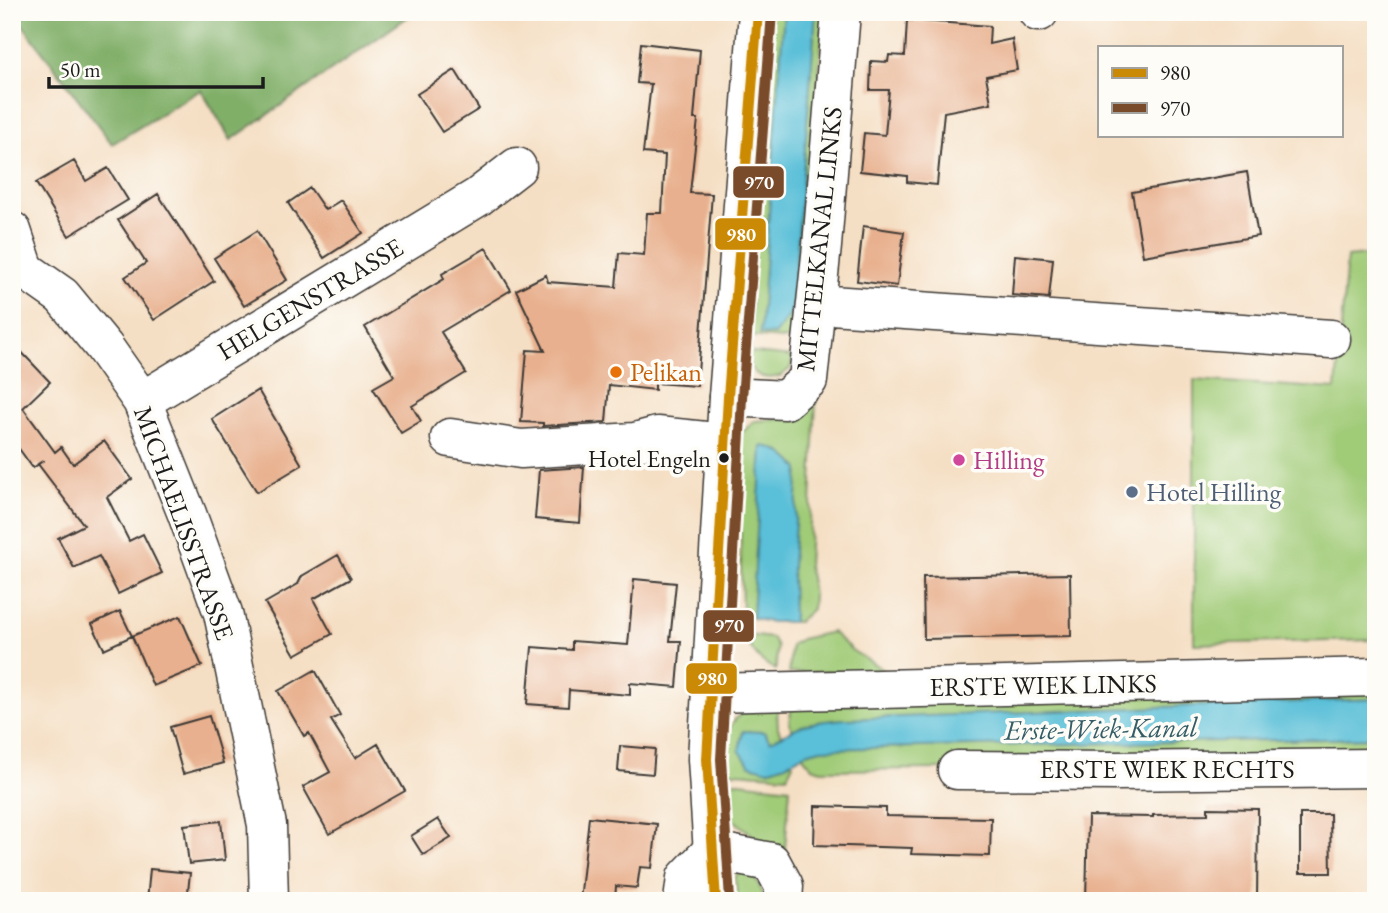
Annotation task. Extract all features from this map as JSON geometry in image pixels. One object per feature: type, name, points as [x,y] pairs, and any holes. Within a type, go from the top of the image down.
[{"type":"street","points":[[716,901],[707,759],[710,693],[728,397],[758,12]]},
{"type":"street","name":"MITTELKANAL LINKS","points":[[728,397],[785,400],[808,380],[841,12]]},
{"type":"street","name":"HELGENSTRASSE","points":[[142,401],[478,197],[517,167]]},
{"type":"street","name":"MICHAELISSTRASSE","points":[[12,231],[19,276],[62,296],[104,347],[142,401],[187,514],[223,612],[267,825],[269,901]]},
{"type":"street","points":[[816,304],[1331,339]]},
{"type":"street","points":[[450,438],[521,449],[635,442],[657,436],[725,443]]},
{"type":"street","name":"ERSTE WIEK LINKS","points":[[710,693],[1376,677]]},
{"type":"street","name":"ERSTE WIEK RECHTS","points":[[957,770],[1376,768]]},
{"type":"street","points":[[683,901],[686,878],[712,851]]},
{"type":"street","points":[[712,851],[771,862],[784,886],[783,901]]},
{"type":"green space","points":[[13,12],[415,12],[231,140],[201,90],[112,144]]},
{"type":"green space","points":[[771,12],[824,12],[795,340],[748,336]]},
{"type":"green space","points":[[1376,254],[1376,640],[1194,644],[1194,380],[1336,389],[1347,257]]},
{"type":"green space","points":[[746,352],[793,357],[790,369],[780,376],[766,377],[752,370]]},
{"type":"green space","points":[[811,399],[816,400],[808,567],[813,595],[812,609],[798,622],[770,622],[742,615],[739,459],[741,433],[755,421],[781,419],[801,409]]},
{"type":"green space","points":[[832,632],[853,651],[884,670],[789,673],[791,645],[801,639]]},
{"type":"green space","points":[[745,635],[772,638],[777,647],[776,670],[757,656]]},
{"type":"green space","points":[[1376,687],[1376,757],[821,770],[812,767],[804,758],[789,723],[792,706]]},
{"type":"green space","points":[[777,708],[778,728],[793,764],[787,776],[723,771],[729,731],[737,718],[751,710]]},
{"type":"green space","points":[[723,780],[790,788],[784,860],[731,818],[723,806]]},
{"type":"green space","points":[[738,872],[750,872],[765,901],[738,901],[735,879]]},
{"type":"water","points":[[784,12],[816,12],[792,312],[774,335],[760,334]]},
{"type":"water","points":[[762,446],[783,453],[799,469],[792,566],[793,622],[770,622],[752,618]]},
{"type":"water","name":"Erste-Wiek-Kanal","points":[[1376,699],[1376,738],[821,749],[768,770],[750,765],[739,750],[743,731],[764,732],[770,741],[801,726],[835,720]]},
{"type":"building","points":[[907,20],[990,26],[989,44],[1012,39],[1017,70],[986,76],[991,103],[944,112],[937,185],[907,182],[907,176],[860,171],[864,133],[885,135],[889,90],[870,90],[871,61],[888,62],[889,55],[905,56]]},
{"type":"building","points":[[641,43],[700,50],[694,119],[698,119],[690,193],[712,194],[697,386],[655,383],[655,390],[609,385],[606,422],[543,426],[543,423],[521,422],[527,350],[545,351],[516,290],[546,275],[548,282],[616,287],[619,253],[644,255],[647,213],[662,213],[665,155],[643,153],[651,84],[637,83]]},
{"type":"building","points":[[455,70],[479,109],[442,132],[417,94]]},
{"type":"building","points":[[74,161],[86,181],[108,168],[128,200],[69,236],[36,183]]},
{"type":"building","points":[[1247,172],[1258,236],[1143,256],[1132,192]]},
{"type":"building","points":[[310,188],[325,210],[341,200],[363,233],[324,258],[288,203]]},
{"type":"building","points":[[158,194],[214,281],[154,320],[125,277],[146,263],[118,220]]},
{"type":"building","points":[[863,226],[904,232],[897,286],[857,281]]},
{"type":"building","points":[[257,231],[287,280],[244,306],[214,258]]},
{"type":"building","points":[[486,248],[511,290],[441,332],[466,373],[412,406],[421,421],[401,433],[373,388],[394,376],[365,327],[444,279],[442,274]]},
{"type":"building","points":[[1015,255],[1053,259],[1049,298],[1012,295]]},
{"type":"building","points":[[12,342],[50,382],[23,408],[55,452],[61,447],[73,464],[104,441],[132,479],[107,497],[129,541],[143,534],[162,573],[118,594],[99,556],[74,568],[58,538],[84,525],[38,464],[33,468],[12,439]]},
{"type":"building","points":[[258,390],[302,465],[257,492],[212,419]]},
{"type":"building","points":[[584,467],[580,523],[535,519],[539,470]]},
{"type":"building","points":[[338,555],[351,578],[313,599],[332,634],[295,655],[265,603],[298,584],[302,576]]},
{"type":"building","points":[[1070,574],[1071,636],[924,639],[923,577]]},
{"type":"building","points":[[634,579],[676,583],[670,641],[681,641],[677,687],[630,683],[630,695],[569,690],[568,707],[527,704],[532,647],[572,650],[572,641],[628,645]]},
{"type":"building","points":[[120,611],[132,636],[104,649],[92,624]]},
{"type":"building","points":[[180,616],[202,666],[153,686],[132,636]]},
{"type":"building","points":[[315,670],[340,715],[331,720],[355,758],[378,744],[405,791],[329,834],[303,787],[330,772],[309,733],[304,736],[278,691]]},
{"type":"building","points":[[209,716],[223,763],[183,774],[170,727]]},
{"type":"building","points":[[620,746],[655,749],[653,774],[618,771]]},
{"type":"building","points":[[815,806],[886,808],[886,816],[991,818],[990,856],[911,854],[912,848],[814,845]]},
{"type":"building","points":[[1208,808],[1258,809],[1257,901],[1086,901],[1088,816],[1208,814]]},
{"type":"building","points":[[1300,814],[1330,814],[1331,873],[1300,873]]},
{"type":"building","points":[[589,817],[657,824],[652,868],[640,867],[637,888],[616,886],[615,901],[580,901]]},
{"type":"building","points":[[438,819],[451,838],[423,855],[411,836]]},
{"type":"building","points":[[221,821],[225,860],[189,864],[184,825]]},
{"type":"building","points":[[150,869],[190,873],[187,901],[147,901]]},
{"type":"transit line","name":"980","points":[[716,901],[707,759],[728,397],[758,12]]},
{"type":"transit line","name":"970","points":[[730,900],[721,759],[742,398],[772,13]]},
{"type":"place","name":"Pelikan","points":[[616,372]]},
{"type":"place","name":"Hotel Engeln","points":[[724,458]]},
{"type":"place","name":"Hilling","points":[[959,460]]},
{"type":"place","name":"Hotel Hilling","points":[[1132,492]]}]
